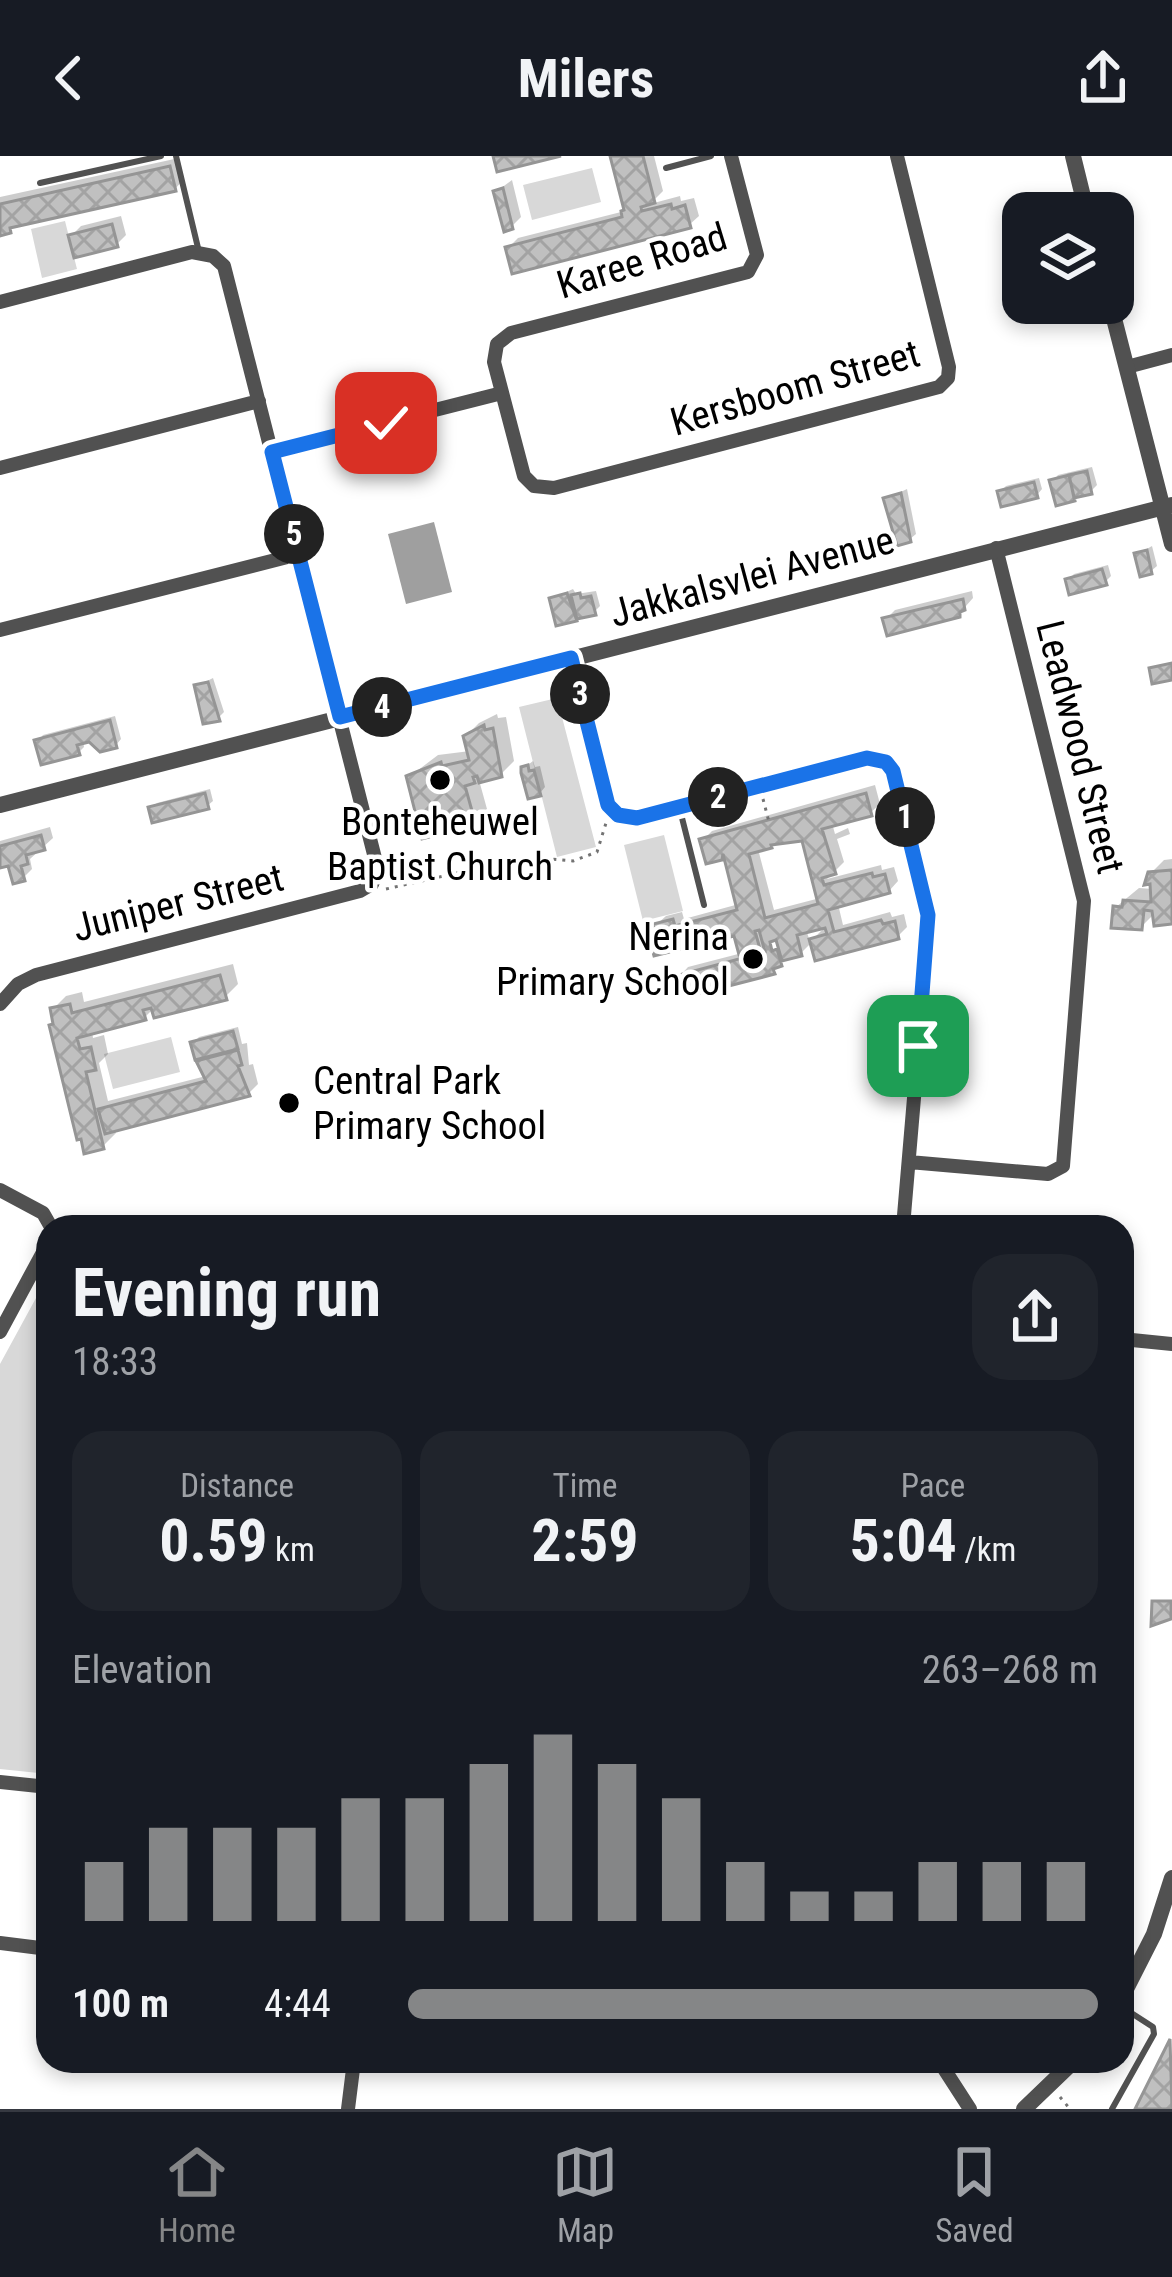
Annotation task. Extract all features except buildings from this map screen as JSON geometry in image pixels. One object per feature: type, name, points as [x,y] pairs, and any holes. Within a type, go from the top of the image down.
[{"type":"street","name":"Karee Road","points":[[502,393],[493,356],[506,335],[748,272],[757,255],[731,156]]},
{"type":"street","name":"Kersboom Street","points":[[502,393],[524,476],[534,486],[547,489],[939,387],[948,378],[949,367],[897,156]]},
{"type":"street","points":[[1073,156],[1082,192]]},
{"type":"street","points":[[1,298],[200,252],[214,256],[226,273],[377,864],[375,880]]},
{"type":"street","points":[[1116,324],[1167,506],[1172,544]]},
{"type":"street","points":[[1127,367],[1172,356]]},
{"type":"street","points":[[272,452],[502,393]]},
{"type":"street","points":[[0,468],[260,401]]},
{"type":"street","name":"Jakkalsvlei Avenue","points":[[0,805],[1167,506]]},
{"type":"street","name":"Leadwood Street","points":[[909,1162],[1048,1174],[1063,1166],[1084,901],[996,548]]},
{"type":"street","points":[[0,630],[299,554]]},
{"type":"street","points":[[571,658],[613,811],[631,818],[867,758],[880,759],[893,771],[929,922],[904,1215]]},
{"type":"street","name":"Juniper Street","points":[[0,1004],[17,984],[36,974],[360,891],[375,880]]},
{"type":"street","points":[[0,1190],[44,1215]]},
{"type":"street","points":[[0,1332],[36,1265]]},
{"type":"street","points":[[1134,1341],[1172,1344]]},
{"type":"street","points":[[0,1782],[36,1786]]},
{"type":"street","points":[[1134,1973],[1154,1934],[1172,1879]]},
{"type":"street","points":[[0,1943],[36,1948]]},
{"type":"street","points":[[348,2109],[352,2073]]},
{"type":"street","points":[[947,2073],[970,2109]]},
{"type":"street","points":[[1024,2109],[1062,2073]]},
{"type":"lane","points":[[40,183],[161,156]]},
{"type":"lane","points":[[176,156],[200,252]]},
{"type":"lane","points":[[666,168],[711,156]]},
{"type":"lane","points":[[680,807],[704,905]]},
{"type":"lane","points":[[1134,2015],[1153,2027],[1154,2033],[1134,2069]]},
{"type":"lane","points":[[1112,2109],[1132,2073]]},
{"type":"path","points":[[760,786],[769,822]]},
{"type":"path","points":[[375,880],[389,891],[528,857],[573,861],[597,852],[613,811]]},
{"type":"path","points":[[1059,2095],[1070,2109]]},
{"type":"shaded area","points":[[592,168],[601,202],[532,220],[523,185]]},
{"type":"shaded area","points":[[65,221],[77,269],[42,278],[31,229]]},
{"type":"shaded area","points":[[434,522],[452,592],[406,604],[388,534]]},
{"type":"shaded area","points":[[557,698],[596,847],[557,857],[519,707]]},
{"type":"shaded area","points":[[664,835],[683,911],[643,921],[624,845]]},
{"type":"shaded area","points":[[171,1037],[180,1072],[113,1089],[104,1054]]},
{"type":"shaded area","points":[[36,1298],[36,1773],[0,1769],[0,1364]]},
{"type":"place","name":"Bonteheuwel Baptist Church","points":[[440,780]]},
{"type":"place","name":"Nerina Primary School","points":[[753,959]]},
{"type":"place","name":"Central Park Primary School","points":[[289,1103]]},
{"type":"route","points":[[386,423],[272,452],[340,717],[571,658],[608,805],[624,818],[867,758],[886,762],[893,771],[928,908],[918,1046]]}]
